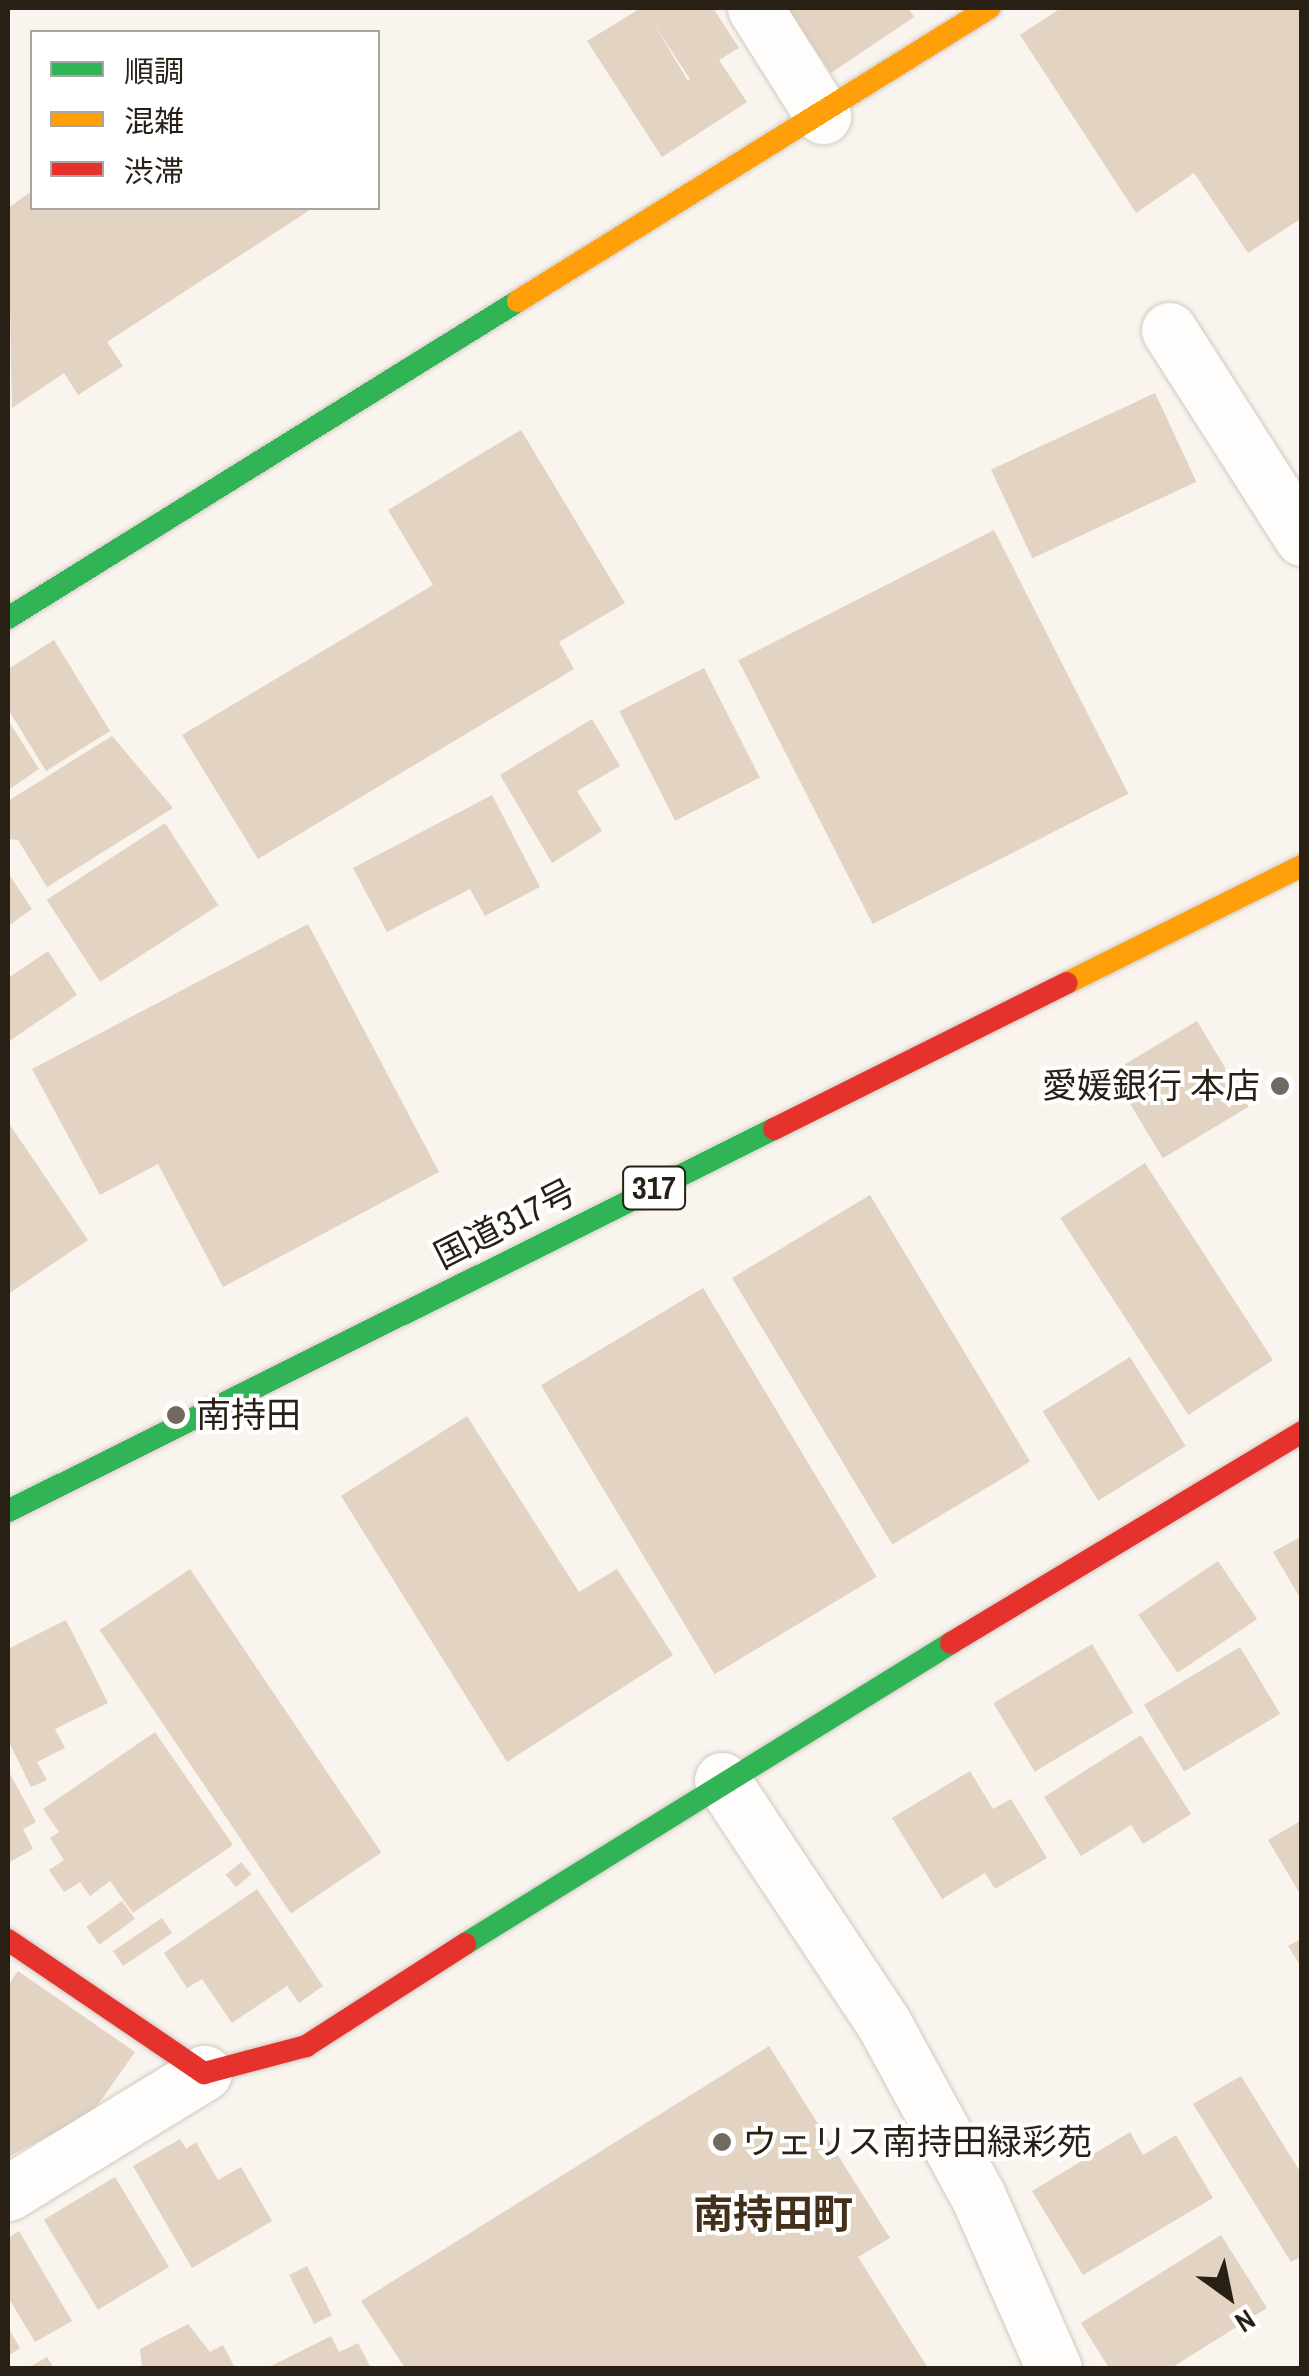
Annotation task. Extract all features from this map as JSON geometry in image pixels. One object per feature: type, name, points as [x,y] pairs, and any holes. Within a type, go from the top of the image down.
[{"type":"main road","points":[[8,618],[822,116],[988,8]]},
{"type":"main road","name":"国道317号","points":[[8,1511],[1302,866]]},
{"type":"main road","points":[[8,1940],[204,2073],[306,2046],[722,1780],[1302,1432]]},
{"type":"street","points":[[755,8],[822,116]]},
{"type":"street","points":[[1169,330],[1302,538]]},
{"type":"street","points":[[722,1780],[883,2022],[978,2196],[1054,2368]]},
{"type":"street","points":[[8,2193],[204,2073]]},
{"type":"building","points":[[641,8],[713,8],[739,48],[719,60],[747,102],[662,157],[587,41]],"holes":[[[654,24],[690,79],[688,81]]]},
{"type":"building","points":[[787,8],[908,8],[914,17],[831,73]]},
{"type":"building","points":[[1061,8],[1302,8],[1302,218],[1248,253],[1194,173],[1136,213],[1020,35]]},
{"type":"building","points":[[30,192],[30,210],[310,210],[107,342],[123,366],[78,395],[64,373],[12,408],[8,208]]},
{"type":"building","points":[[1155,393],[1196,482],[1032,558],[991,469]]},
{"type":"building","points":[[521,430],[625,603],[559,642],[574,669],[258,859],[182,735],[433,585],[388,510]]},
{"type":"building","points":[[994,530],[1128,794],[873,924],[738,660]]},
{"type":"building","points":[[54,640],[110,731],[46,771],[8,709],[8,669]]},
{"type":"building","points":[[704,668],[760,778],[675,821],[619,711]]},
{"type":"building","points":[[592,719],[620,766],[577,791],[602,831],[552,863],[500,775]]},
{"type":"building","points":[[8,720],[39,769],[8,790]]},
{"type":"building","points":[[112,736],[173,808],[47,887],[18,840],[8,839],[8,801]]},
{"type":"building","points":[[492,795],[540,887],[485,916],[470,889],[387,932],[353,868]]},
{"type":"building","points":[[165,823],[218,905],[100,982],[47,900]]},
{"type":"building","points":[[8,873],[32,909],[8,926]]},
{"type":"building","points":[[308,924],[439,1172],[223,1287],[158,1164],[100,1195],[32,1069]]},
{"type":"building","points":[[48,951],[77,995],[8,1042],[8,978]]},
{"type":"building","points":[[1197,1021],[1249,1107],[1163,1158],[1111,1073]]},
{"type":"building","points":[[8,1122],[88,1240],[8,1294]]},
{"type":"building","points":[[1145,1163],[1273,1360],[1188,1415],[1060,1218]]},
{"type":"building","points":[[870,1195],[1030,1462],[892,1545],[732,1278]]},
{"type":"building","points":[[703,1288],[877,1577],[715,1674],[541,1385]]},
{"type":"building","points":[[1130,1357],[1186,1446],[1098,1501],[1043,1412]]},
{"type":"building","points":[[467,1416],[579,1592],[617,1569],[673,1655],[507,1762],[341,1496]]},
{"type":"building","points":[[1302,1536],[1302,1601],[1273,1552]]},
{"type":"building","points":[[1218,1561],[1257,1619],[1178,1673],[1138,1615]]},
{"type":"building","points":[[190,1569],[381,1853],[291,1913],[100,1630]]},
{"type":"building","points":[[66,1620],[108,1703],[55,1729],[65,1748],[37,1762],[47,1780],[31,1787],[8,1740],[8,1649]]},
{"type":"building","points":[[1092,1644],[1133,1713],[1035,1772],[993,1703]]},
{"type":"building","points":[[1240,1647],[1280,1714],[1184,1772],[1144,1705]]},
{"type":"building","points":[[155,1732],[233,1845],[133,1913],[110,1881],[90,1896],[80,1882],[64,1892],[49,1870],[64,1860],[50,1838],[59,1832],[43,1809]]},
{"type":"building","points":[[1141,1735],[1191,1814],[1143,1844],[1131,1825],[1081,1856],[1044,1797]]},
{"type":"building","points":[[8,1770],[36,1822],[23,1829],[33,1849],[8,1863]]},
{"type":"building","points":[[970,1771],[993,1809],[1011,1799],[1047,1858],[995,1889],[985,1873],[942,1899],[892,1818]]},
{"type":"building","points":[[1302,1820],[1302,1897],[1268,1840]]},
{"type":"building","points":[[241,1862],[251,1874],[236,1887],[226,1875]]},
{"type":"building","points":[[257,1889],[323,1986],[299,2003],[287,1986],[232,2023],[202,1979],[187,1988],[164,1953]]},
{"type":"building","points":[[122,1901],[135,1919],[99,1945],[86,1927]]},
{"type":"building","points":[[162,1918],[172,1933],[123,1966],[113,1951]]},
{"type":"building","points":[[1302,1938],[1302,1968],[1288,1946]]},
{"type":"building","points":[[18,1971],[135,2052],[92,2113],[8,2157],[8,1985]]},
{"type":"building","name":"ウェリス南持田緑彩苑","points":[[769,2046],[890,2238],[858,2257],[928,2368],[405,2368],[361,2301]]},
{"type":"building","points":[[1241,2076],[1302,2175],[1302,2256],[1291,2262],[1193,2104]]},
{"type":"building","points":[[1130,2132],[1143,2155],[1176,2135],[1213,2198],[1083,2275],[1032,2191]]},
{"type":"building","points":[[180,2139],[186,2149],[196,2142],[218,2180],[241,2167],[272,2221],[192,2268],[133,2166]]},
{"type":"building","points":[[115,2177],[169,2267],[98,2310],[44,2220]]},
{"type":"building","points":[[19,2231],[72,2321],[35,2342],[8,2297],[8,2238]]},
{"type":"building","points":[[1221,2235],[1267,2308],[1171,2368],[1109,2368],[1081,2323]]},
{"type":"building","points":[[307,2266],[332,2315],[314,2324],[289,2275]]},
{"type":"building","points":[[188,2324],[210,2352],[223,2345],[235,2368],[142,2368],[140,2349]]},
{"type":"building","points":[[8,2327],[20,2348],[8,2356]]},
{"type":"building","points":[[331,2336],[339,2352],[358,2343],[371,2368],[267,2368]]},
{"type":"building","points":[[47,2357],[54,2368],[28,2368]]},
{"type":"traffic: fast","points":[[8,618],[518,301]]},
{"type":"traffic: fast","points":[[8,1511],[774,1129]]},
{"type":"traffic: fast","points":[[465,1944],[951,1643]]},
{"type":"traffic: slow","points":[[518,301],[989,8]]},
{"type":"traffic: slow","points":[[1067,983],[1302,866]]},
{"type":"traffic: jam","points":[[774,1129],[1067,983]]},
{"type":"traffic: jam","points":[[951,1643],[1302,1432]]},
{"type":"traffic: jam","points":[[8,1940],[204,2073],[306,2046],[465,1944]]},
{"type":"place","name":"愛媛銀行 本店","points":[[1280,1086]]},
{"type":"place","name":"南持田","points":[[176,1415]]},
{"type":"place","name":"ウェリス南持田緑彩苑","points":[[722,2142]]},
{"type":"district","name":"南持田町","points":[[773,2214]]}]
